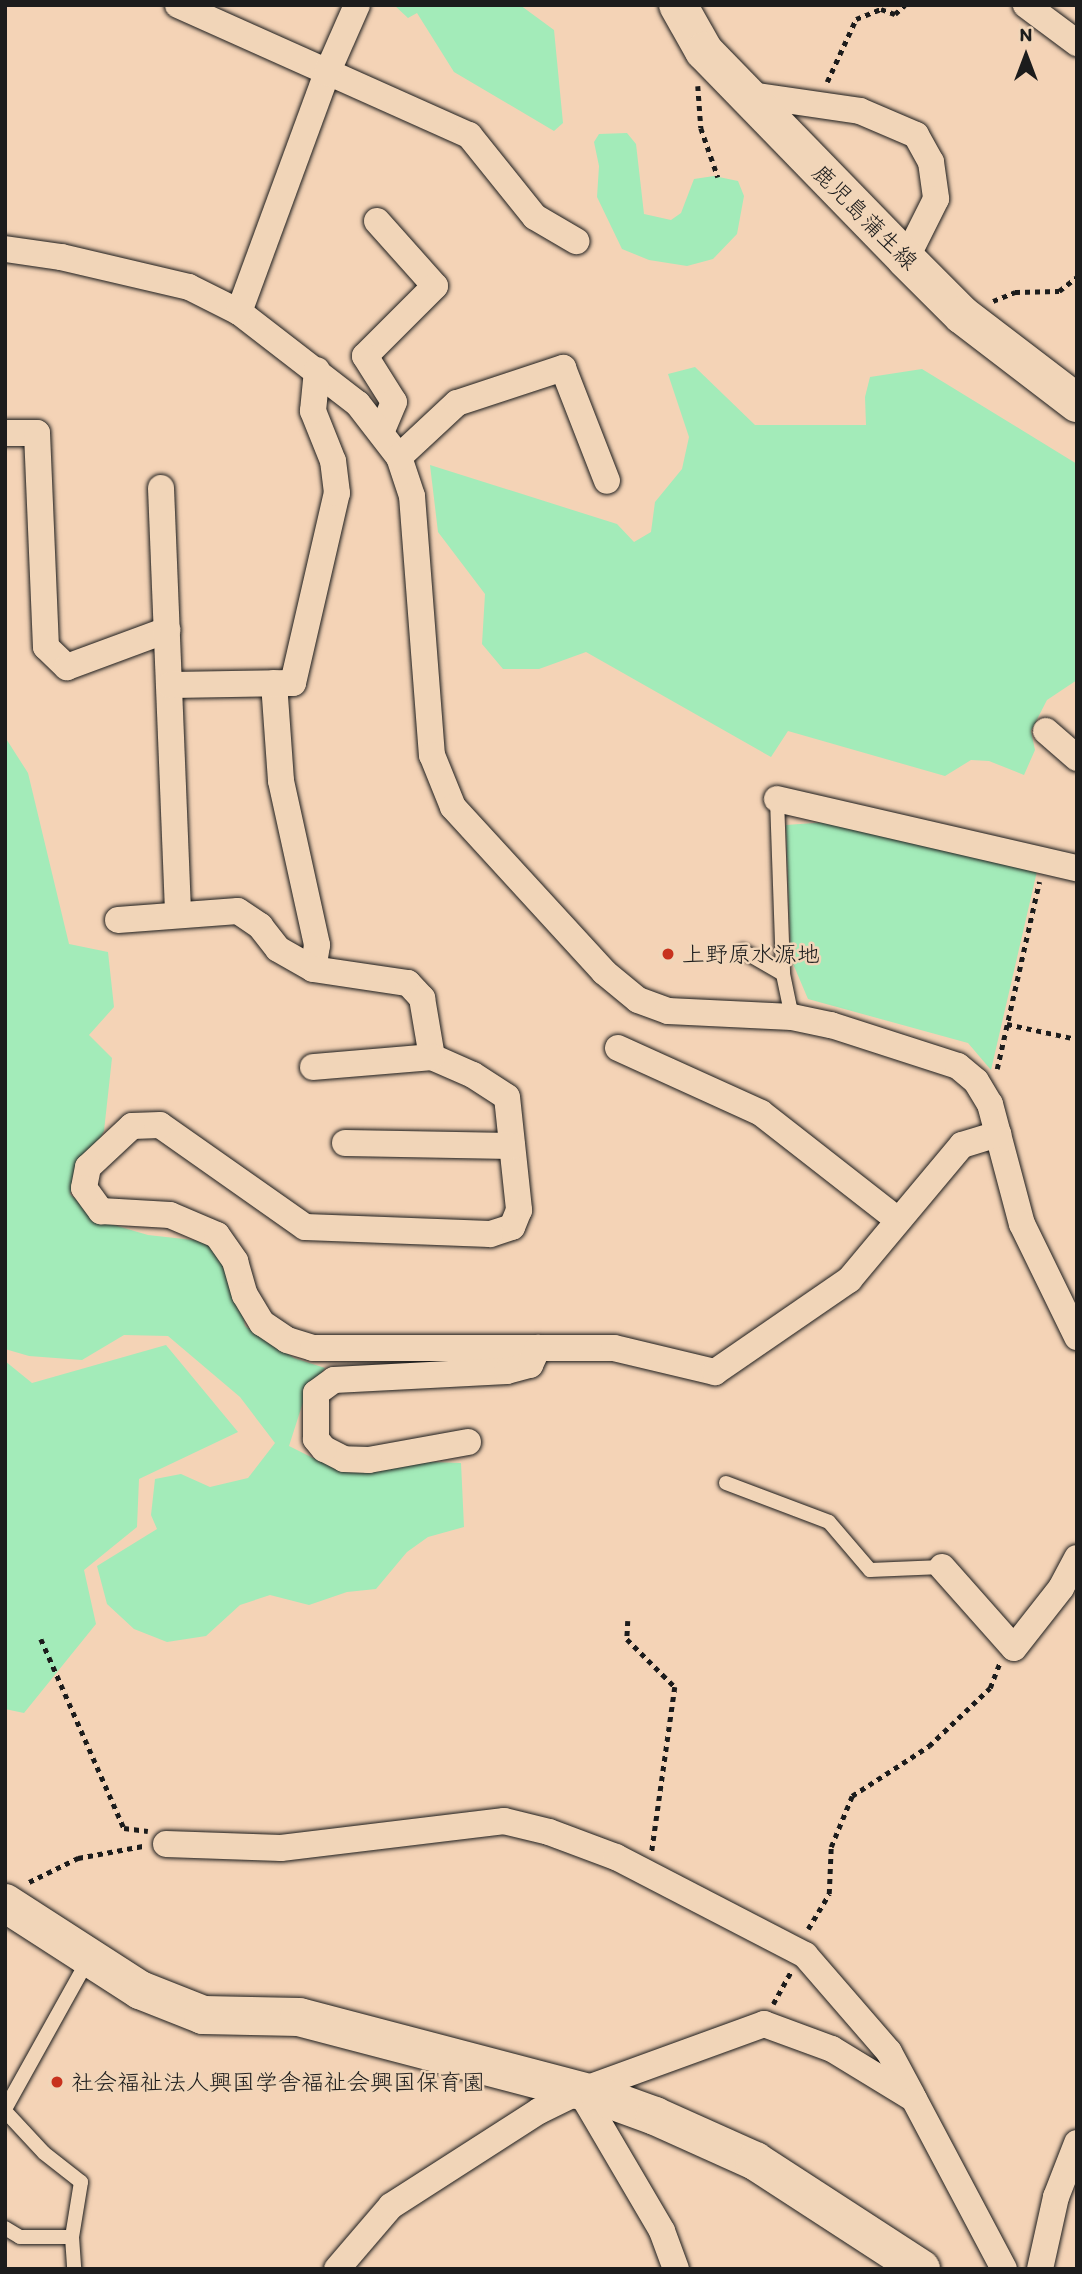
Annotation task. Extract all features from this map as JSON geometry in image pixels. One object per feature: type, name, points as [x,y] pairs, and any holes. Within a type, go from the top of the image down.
[{"type":"street","points":[[178,5],[469,135],[534,217],[576,241]]},
{"type":"street","points":[[239,312],[327,73],[357,5]]},
{"type":"street","name":"鹿児島蒲生線","points":[[678,5],[704,51],[962,315],[1077,403]]},
{"type":"street","points":[[1026,5],[1077,43]]},
{"type":"street","points":[[744,94],[860,111],[916,135],[931,162],[936,199],[906,259]]},
{"type":"street","points":[[377,220],[435,286],[365,356],[394,402],[382,430]]},
{"type":"street","points":[[5,249],[49,254],[189,287],[239,312],[317,370],[382,430],[399,457],[412,496],[432,755],[453,807],[604,972],[638,1000],[668,1011],[792,1017],[831,1025],[958,1066],[975,1081],[990,1104],[1022,1224],[1077,1336]]},
{"type":"street","points":[[399,457],[457,403],[563,369],[607,481]]},
{"type":"street","points":[[170,685],[293,683],[337,493],[333,461],[313,411],[317,370]]},
{"type":"street","points":[[5,433],[37,433],[46,647],[67,667],[167,630]]},
{"type":"street","points":[[161,488],[178,915]]},
{"type":"street","points":[[274,684],[281,782],[317,945],[313,969]]},
{"type":"street","points":[[1046,731],[1077,758]]},
{"type":"street","points":[[777,799],[1077,868]]},
{"type":"street","points":[[118,920],[238,911],[260,926],[278,949],[313,969],[408,983],[422,998],[432,1058]]},
{"type":"street","points":[[618,1048],[761,1113],[898,1220]]},
{"type":"street","points":[[313,1067],[432,1058],[473,1075],[507,1097],[519,1210],[512,1227],[490,1234],[305,1227],[160,1125],[132,1126],[116,1137],[88,1167],[83,1188],[101,1211],[170,1215],[217,1235],[234,1261],[245,1295],[262,1323],[287,1340],[313,1348],[614,1348],[715,1373],[849,1280],[962,1145],[998,1134]]},
{"type":"street","points":[[345,1143],[512,1146]]},
{"type":"street","points":[[468,1442],[369,1460],[344,1459],[324,1449],[316,1439],[316,1393],[334,1380],[507,1371],[530,1366],[538,1348]]},
{"type":"street","points":[[942,1567],[1014,1648],[1061,1588],[1077,1558]]},
{"type":"street","points":[[166,1844],[281,1847],[504,1821],[549,1832],[616,1857],[794,1953],[805,1955],[889,2052],[1004,2269]]},
{"type":"street","points":[[14,1893],[90,1956],[140,1990],[203,2015],[299,2017],[580,2091],[655,2116],[755,2161],[921,2269]]},
{"type":"street","points":[[337,2269],[391,2206],[539,2111],[580,2091],[764,2024],[832,2049],[914,2099]]},
{"type":"street","points":[[580,2091],[662,2231],[676,2269]]},
{"type":"street","points":[[1040,2269],[1056,2197],[1077,2143]]},
{"type":"lane","points":[[777,799],[783,974],[792,1017]]},
{"type":"lane","points":[[743,951],[783,974]]},
{"type":"lane","points":[[726,1483],[828,1522],[870,1570],[942,1567]]},
{"type":"lane","points":[[74,2269],[72,2237],[81,2182],[44,2153],[5,2110],[90,1956]]},
{"type":"lane","points":[[5,2228],[20,2237],[72,2237]]},
{"type":"path","points":[[817,105],[856,19],[881,9],[895,14],[905,5]]},
{"type":"path","points":[[704,51],[697,88],[701,128],[718,177]]},
{"type":"path","points":[[962,315],[1015,292],[1059,291],[1077,277]]},
{"type":"path","points":[[995,1077],[1044,861]]},
{"type":"path","points":[[1007,1024],[1077,1039]]},
{"type":"path","points":[[616,1857],[623,1847],[645,1858],[653,1851],[675,1687],[627,1640],[628,1621]]},
{"type":"path","points":[[41,1639],[124,1828]]},
{"type":"path","points":[[794,1953],[828,1894],[831,1847],[852,1796],[929,1746],[990,1688],[1008,1644]]},
{"type":"path","points":[[14,1893],[78,1858],[166,1844]]},
{"type":"green space","points":[[394,5],[520,5],[554,30],[563,123],[554,131],[454,72],[417,13],[408,18]]},
{"type":"green space","points":[[627,133],[636,144],[644,214],[671,220],[681,213],[694,179],[714,176],[738,181],[744,196],[737,234],[713,259],[687,266],[649,260],[622,249],[597,197],[599,166],[594,142],[599,134]]},
{"type":"green space","points":[[695,367],[755,425],[866,425],[865,397],[870,377],[922,369],[1077,464],[1077,680],[1047,700],[1031,731],[1035,750],[1024,775],[989,761],[971,760],[945,776],[788,731],[771,757],[586,652],[539,669],[503,669],[482,644],[485,594],[438,532],[430,465],[617,524],[634,542],[651,532],[655,502],[682,469],[689,437],[668,374]]},
{"type":"green space","points":[[5,737],[28,773],[69,944],[108,952],[114,1007],[89,1035],[112,1058],[104,1131],[70,1194],[100,1221],[148,1235],[202,1241],[235,1268],[245,1326],[294,1358],[325,1368],[305,1396],[289,1446],[313,1458],[461,1463],[464,1527],[428,1537],[407,1552],[376,1589],[347,1592],[309,1605],[270,1595],[240,1605],[206,1636],[167,1642],[134,1629],[107,1604],[97,1566],[157,1529],[151,1515],[155,1479],[181,1474],[210,1487],[248,1478],[275,1443],[240,1397],[168,1336],[124,1335],[82,1360],[29,1356],[5,1349]]},
{"type":"green space","points":[[828,822],[1038,867],[991,1070],[968,1043],[808,999],[791,959],[786,825]]},
{"type":"green space","points":[[166,1345],[238,1432],[139,1479],[137,1527],[84,1570],[96,1624],[24,1713],[5,1709],[5,1361],[32,1383]]},
{"type":"place","name":"上野原水源地","points":[[668,954]]},
{"type":"place","name":"社会福祉法人興国学舎福祉会興国保育園","points":[[57,2082]]}]
